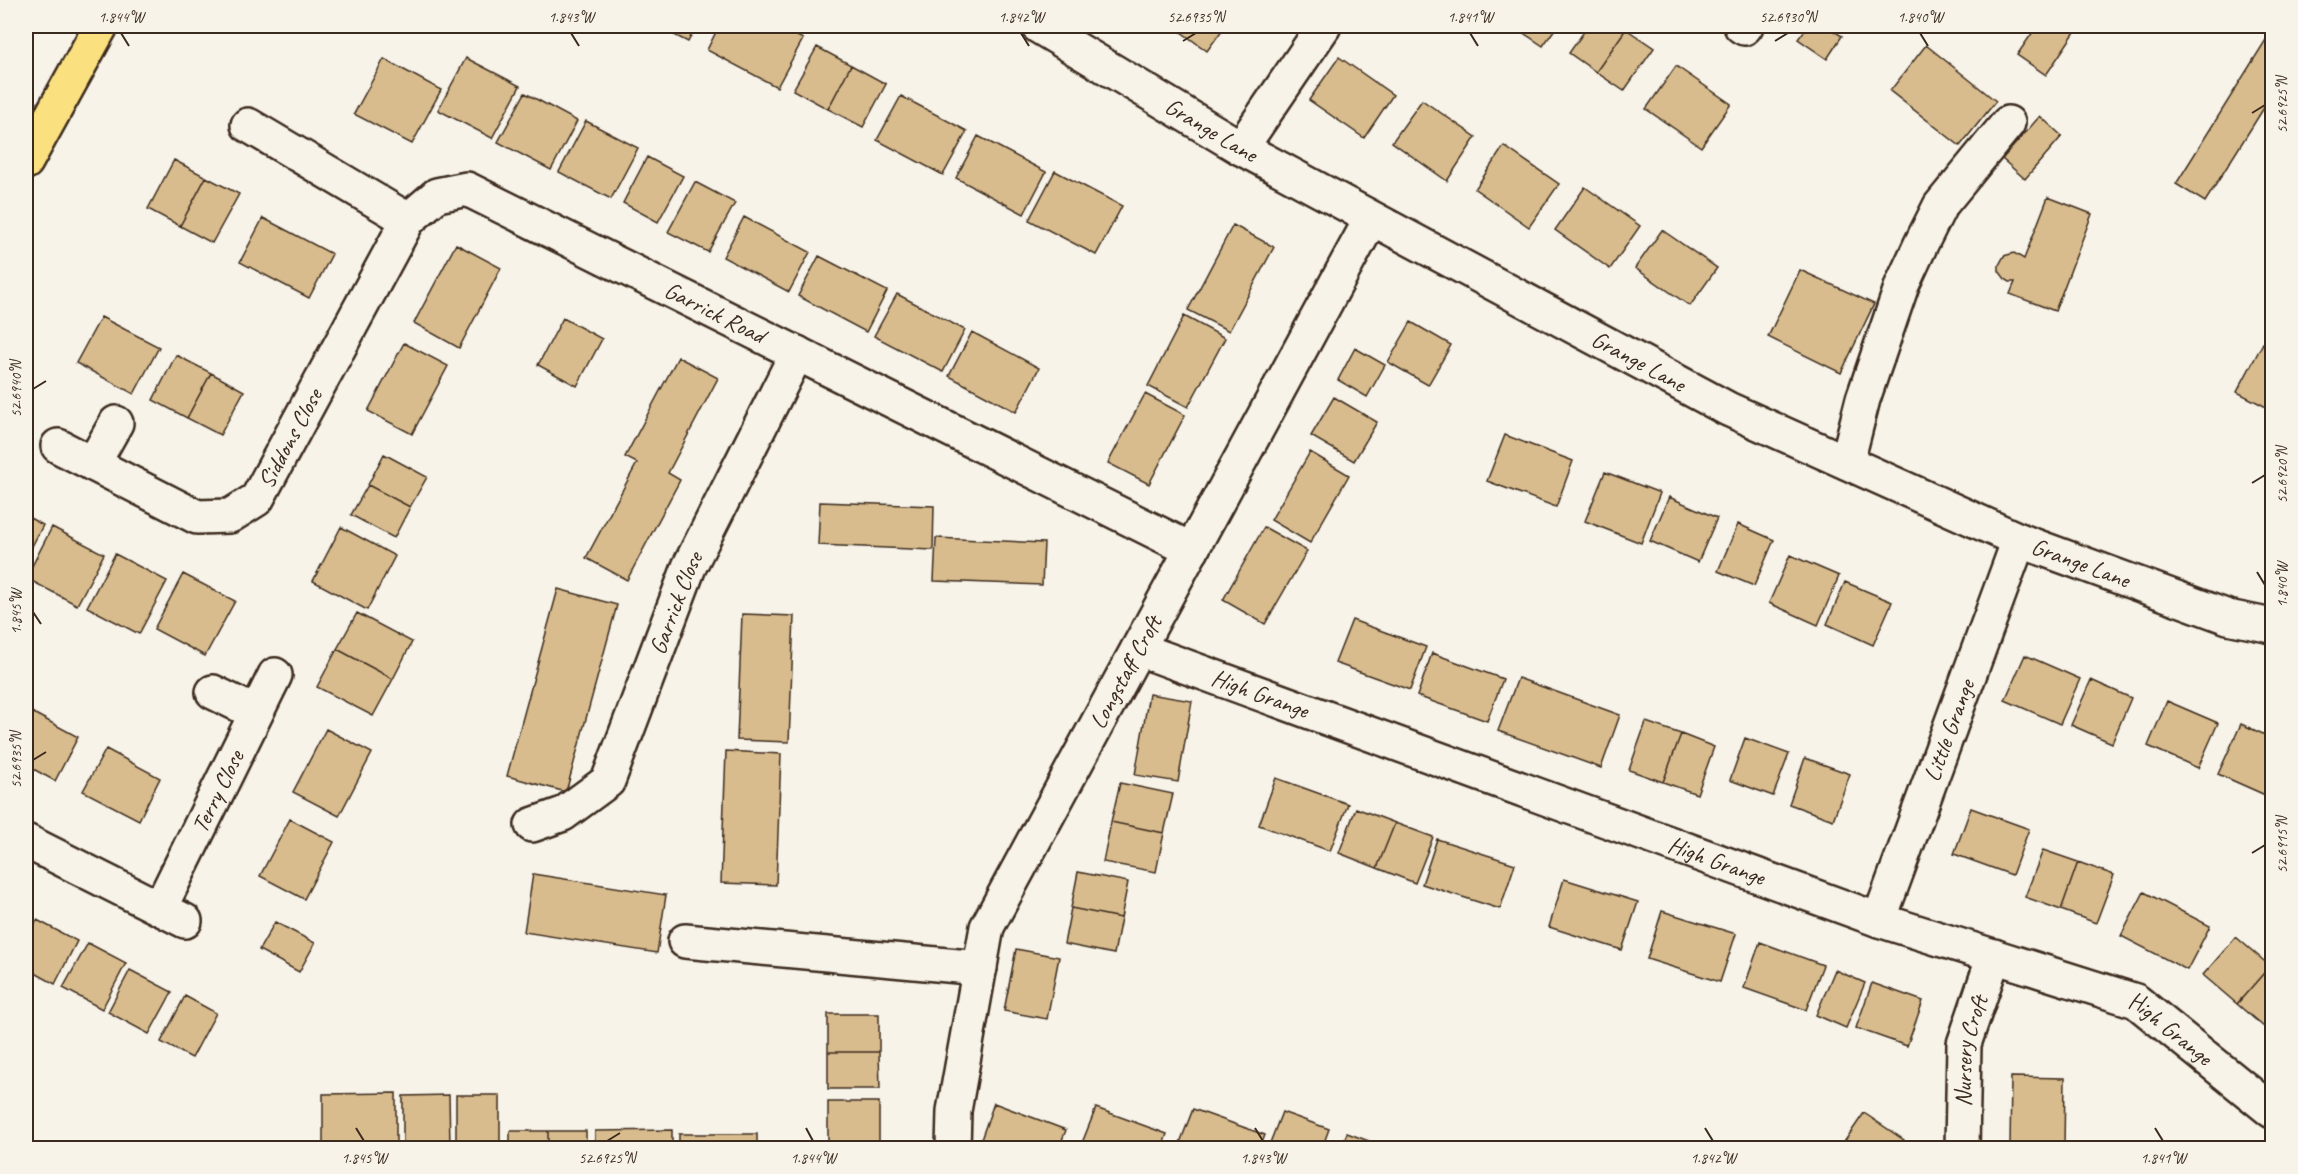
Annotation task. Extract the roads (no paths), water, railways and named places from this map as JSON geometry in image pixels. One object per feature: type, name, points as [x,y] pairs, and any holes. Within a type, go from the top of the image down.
[{"type":"highway","points":[[26,162],[101,26]]},
{"type":"street","name":"Grange Lane","points":[[1038,26],[1241,148],[1728,409],[2019,540],[2228,617],[2272,626]]},
{"type":"street","points":[[1241,148],[1324,26]]},
{"type":"street","points":[[1741,26],[1744,28],[1746,26]]},
{"type":"street","points":[[1846,462],[1863,399],[1898,295],[1921,244],[1940,207],[2008,123]]},
{"type":"street","points":[[248,125],[408,220]]},
{"type":"street","name":"Garrick Road","points":[[408,220],[437,195],[467,189],[1192,550]]},
{"type":"street","name":"Longstaff Croft","points":[[953,1149],[954,1111],[987,927],[1371,219]]},
{"type":"street","name":"Siddons Close","points":[[58,446],[197,517],[230,516],[257,499],[408,220]]},
{"type":"street","name":"Garrick Close","points":[[532,825],[562,814],[608,781],[689,567],[797,353]]},
{"type":"street","points":[[93,464],[116,423]]},
{"type":"street","name":"Little Grange","points":[[1879,920],[2019,540]]},
{"type":"street","name":"High Grange","points":[[1138,649],[1879,920],[2136,1001],[2272,1111]]},
{"type":"street","name":"Terry Close","points":[[26,841],[172,914],[256,713],[275,675]]},
{"type":"street","points":[[213,692],[256,713]]},
{"type":"street","points":[[686,941],[980,968]]},
{"type":"street","name":"Nursery Croft","points":[[1962,1149],[1964,1044],[1994,956]]}]
